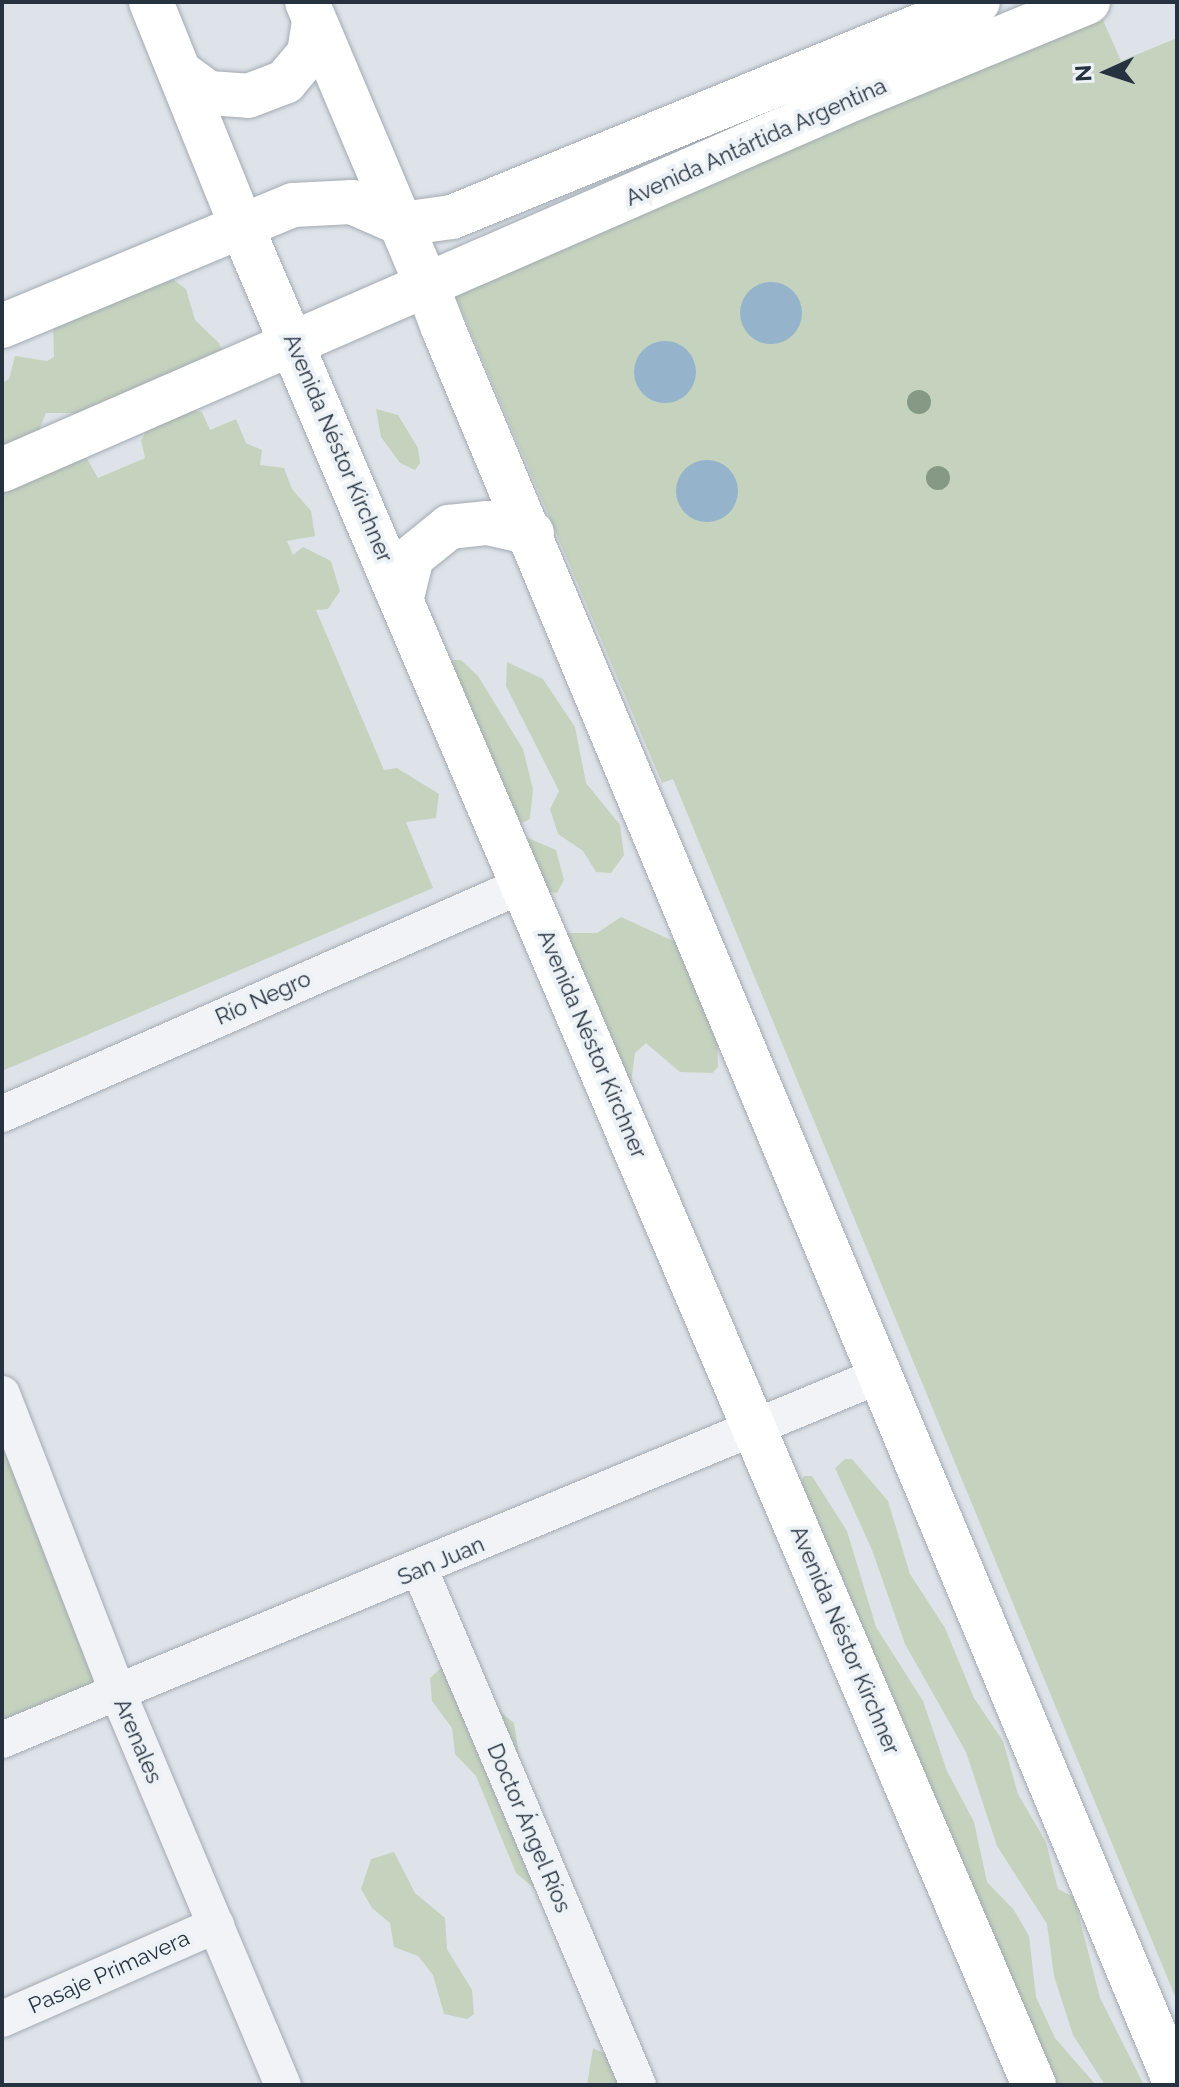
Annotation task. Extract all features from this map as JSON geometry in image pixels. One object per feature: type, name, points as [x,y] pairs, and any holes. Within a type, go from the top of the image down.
[{"type":"main road","name":"Avenida Néstor Kirchner","points":[[151,2],[241,225],[525,884],[1034,2085]]},
{"type":"main road","name":"Avenida Antártida Argentina","points":[[402,224],[452,217],[978,2]]},
{"type":"main road","name":"Avenida Antártida Argentina","points":[[2,470],[855,98],[1088,2]]},
{"type":"main road","points":[[181,73],[209,93],[248,96],[285,82],[309,53],[310,11]]},
{"type":"main road","points":[[310,11],[532,533],[878,1376],[1176,2085]]},
{"type":"main road","points":[[2,326],[293,205],[352,202],[402,224]]},
{"type":"main road","points":[[402,597],[412,557],[449,527],[488,523],[532,533]]},
{"type":"street","name":"Río Negro","points":[[2,1114],[525,884]]},
{"type":"street","name":"San Juan","points":[[2,1740],[420,1570],[878,1376]]},
{"type":"street","name":"Arenales","points":[[2,1394],[118,1693],[283,2085]]},
{"type":"street","name":"Doctor Ángel Ríos","points":[[420,1570],[638,2085]]},
{"type":"street","name":"Pasaje Primavera","points":[[2,2019],[216,1925]]},
{"type":"green space","points":[[1099,11],[1121,61],[1177,38],[1177,2001],[673,779],[662,783],[456,297],[630,211]]},
{"type":"green space","points":[[167,275],[186,289],[195,320],[219,343],[224,357],[101,413],[46,413],[37,435],[11,448],[2,443],[2,383],[9,379],[15,356],[47,361],[54,357],[53,325]]},
{"type":"green space","points":[[376,409],[398,415],[418,448],[420,463],[415,470],[400,463],[381,437]]},
{"type":"green space","points":[[193,410],[202,412],[210,430],[236,419],[246,443],[262,450],[260,465],[284,468],[292,489],[311,511],[315,536],[287,541],[293,555],[303,547],[331,561],[340,591],[328,609],[316,610],[384,770],[397,768],[439,794],[436,818],[406,822],[433,888],[2,1071],[2,482],[71,453],[87,459],[98,478],[145,458],[141,440],[150,424]]},
{"type":"green space","points":[[453,660],[461,660],[478,676],[523,749],[533,789],[530,819],[522,823],[515,819],[444,684]]},
{"type":"green space","points":[[507,662],[543,679],[575,727],[586,783],[620,825],[624,855],[611,873],[596,872],[583,851],[558,834],[550,809],[559,791],[506,686]]},
{"type":"green space","points":[[528,838],[556,850],[564,880],[557,893],[549,892],[527,848]]},
{"type":"green space","points":[[621,917],[682,945],[692,983],[717,1026],[718,1067],[712,1073],[680,1072],[646,1043],[635,1053],[631,1083],[564,942],[567,933],[597,933]]},
{"type":"green space","points":[[2,1441],[101,1673],[97,1690],[2,1729]]},
{"type":"green space","points":[[845,1459],[852,1459],[888,1501],[910,1574],[945,1628],[974,1698],[1003,1741],[1018,1794],[1046,1842],[1058,1889],[1074,1897],[1100,1998],[1144,2085],[1105,2085],[1073,2035],[1054,1976],[1047,1924],[997,1846],[966,1752],[905,1644],[872,1550],[835,1468]]},
{"type":"green space","points":[[804,1476],[812,1476],[847,1531],[876,1627],[923,1701],[947,1771],[974,1822],[987,1882],[1014,1910],[1029,1936],[1036,1997],[1055,2038],[1096,2085],[1050,2085],[797,1489]]},
{"type":"green space","points":[[443,1666],[514,1723],[541,1894],[516,1873],[476,1776],[455,1754],[452,1728],[432,1701],[430,1678]]},
{"type":"green space","points":[[394,1852],[415,1893],[445,1918],[447,1949],[472,1990],[474,2014],[467,2019],[444,2014],[433,1975],[418,1956],[394,1947],[390,1923],[372,1908],[361,1889],[371,1859]]},
{"type":"green space","points":[[593,2048],[610,2056],[630,2085],[587,2085]]},
{"type":"water","points":[[771,282],[793,291],[802,313],[793,335],[771,344],[749,335],[740,313],[749,291]]},
{"type":"water","points":[[665,341],[687,350],[696,372],[687,394],[665,403],[643,394],[634,372],[643,350]]},
{"type":"water","points":[[707,460],[729,469],[738,491],[729,513],[707,522],[685,513],[676,491],[685,469]]}]
